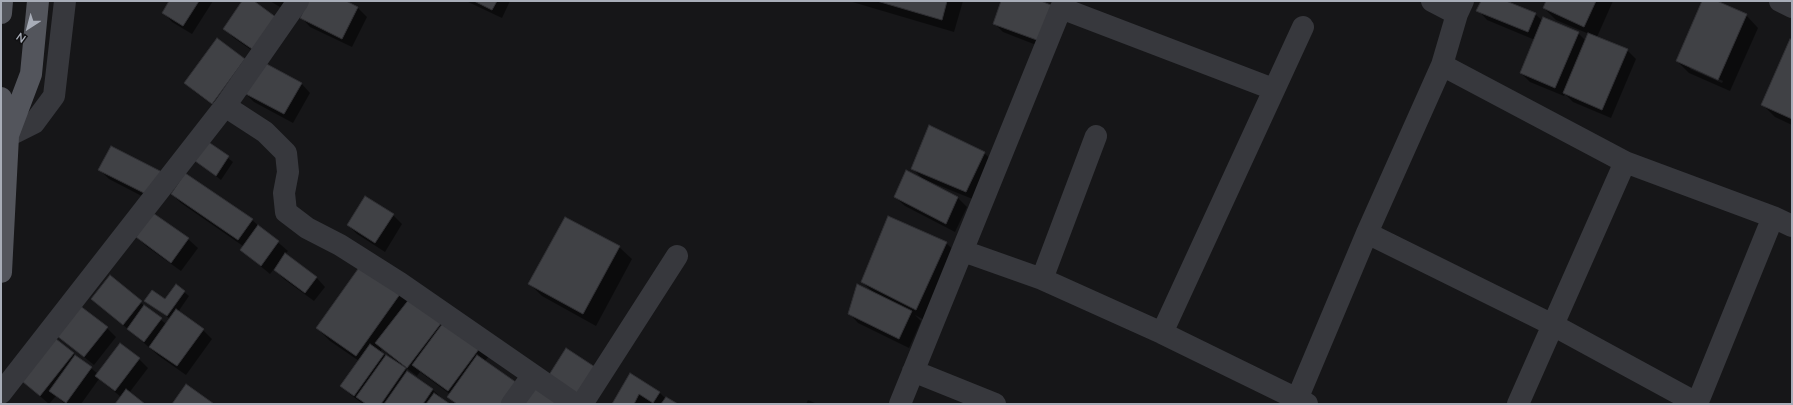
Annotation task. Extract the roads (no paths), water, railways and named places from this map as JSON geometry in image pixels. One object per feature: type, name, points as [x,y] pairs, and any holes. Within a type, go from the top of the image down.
[{"type":"main road","points":[[1,13],[2,1]]},
{"type":"main road","points":[[5,141],[31,74],[38,1]]},
{"type":"main road","points":[[1,98],[5,141],[1,272]]},
{"type":"street","points":[[5,141],[34,123],[54,96],[65,1]]},
{"type":"street","points":[[1,393],[225,106],[298,1]]},
{"type":"street","points":[[963,251],[1042,279],[1162,333],[1300,402],[1367,233],[1442,65],[1460,8],[1432,1]]},
{"type":"street","points":[[1780,1],[1792,7]]},
{"type":"street","points":[[900,404],[1063,4],[1273,89]]},
{"type":"street","points":[[1162,333],[1302,27]]},
{"type":"street","points":[[1367,233],[1553,324],[1697,404],[1783,222],[1625,162],[1442,65]]},
{"type":"street","points":[[225,106],[265,132],[286,153],[288,172],[284,193],[286,212],[307,228],[340,245],[400,282],[575,404]]},
{"type":"street","points":[[1042,279],[1096,136]]},
{"type":"street","points":[[1518,404],[1625,162]]},
{"type":"street","points":[[582,404],[677,256]]},
{"type":"street","points":[[913,371],[995,404]]},
{"type":"street","points":[[512,404],[533,375]]}]
